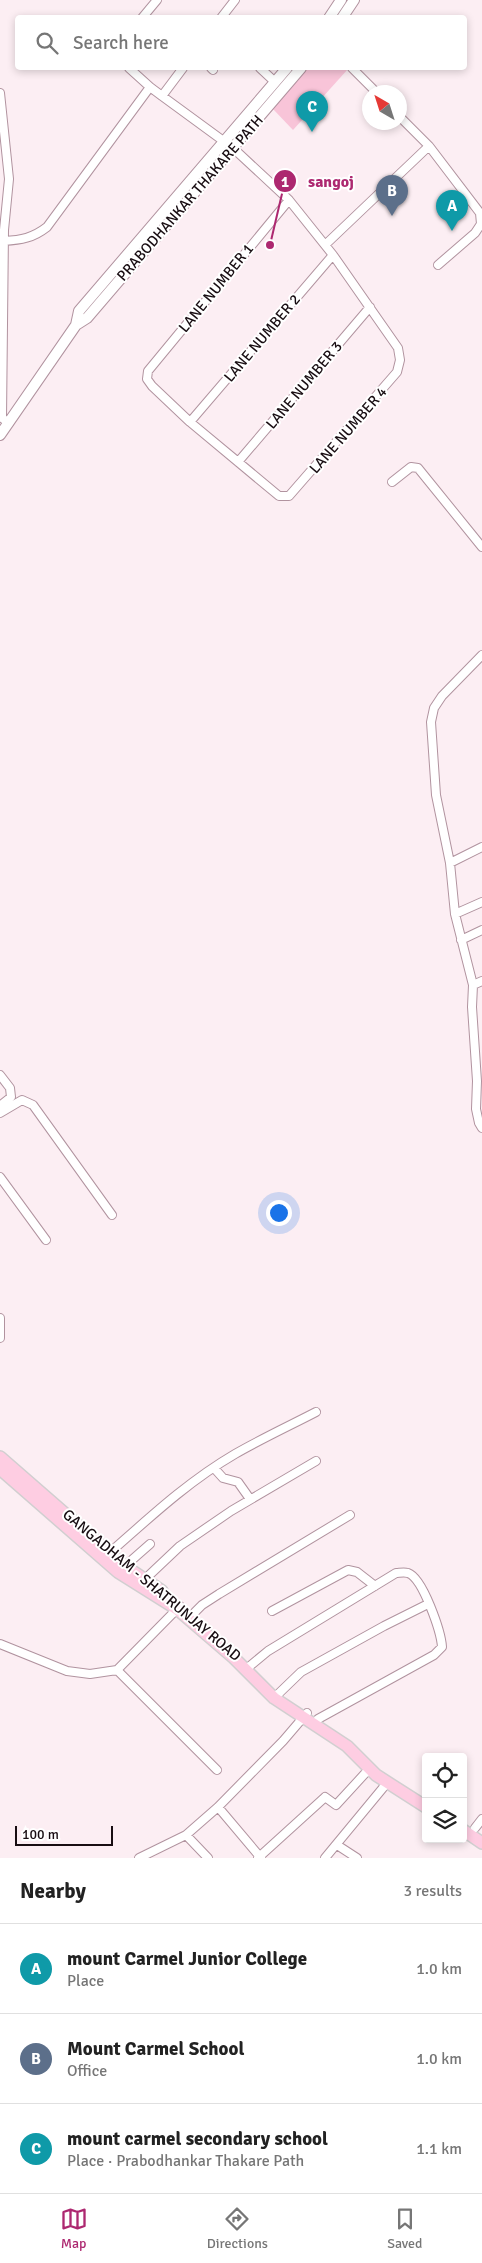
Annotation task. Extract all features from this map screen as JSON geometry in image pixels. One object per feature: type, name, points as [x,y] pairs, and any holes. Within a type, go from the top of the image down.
[{"type":"main road","points":[[330,15],[341,0]]},
{"type":"main road","points":[[344,15],[354,0]]},
{"type":"main road","name":"PRABODHANKAR THAKARE PATH","points":[[228,145],[274,82],[285,70]]},
{"type":"main road","name":"PRABODHANKAR THAKARE PATH","points":[[0,435],[76,325],[79,311],[228,145],[299,70]]},
{"type":"main road","name":"GANGADHAM - SHATRUNJAY ROAD","points":[[0,1457],[44,1501],[106,1556],[158,1595],[179,1607],[275,1696],[305,1715],[422,1804]]},
{"type":"main road","name":"GANGADHAM - SHATRUNJAY ROAD","points":[[0,1469],[44,1501]]},
{"type":"main road","name":"GANGADHAM - SHATRUNJAY ROAD","points":[[106,1556],[125,1566],[141,1582]]},
{"type":"main road","name":"GANGADHAM - SHATRUNJAY ROAD","points":[[305,1715],[318,1719],[354,1743],[372,1767]]},
{"type":"main road","points":[[473,1828],[482,1842]]},
{"type":"street","points":[[144,15],[156,0]]},
{"type":"street","points":[[224,15],[235,0]]},
{"type":"street","points":[[131,70],[150,87],[228,145],[289,200],[333,255],[370,308]]},
{"type":"street","points":[[162,96],[182,70]]},
{"type":"street","points":[[262,70],[274,82]]},
{"type":"street","points":[[354,70],[369,85]]},
{"type":"street","points":[[4,241],[21,240],[36,236],[47,227],[150,87]]},
{"type":"street","points":[[0,93],[7,145],[8,179],[4,241],[2,418],[8,423]]},
{"type":"street","points":[[407,123],[429,146],[480,213],[482,224],[475,233],[438,265]]},
{"type":"street","points":[[325,245],[429,146]]},
{"type":"street","name":"LANE NUMBER 1","points":[[190,422],[152,386],[147,379],[148,371],[289,200]]},
{"type":"street","name":"LANE NUMBER 2","points":[[190,422],[333,255]]},
{"type":"street","name":"LANE NUMBER 4","points":[[238,462],[279,496],[289,496],[397,372],[400,360],[398,348],[370,308]]},
{"type":"street","name":"LANE NUMBER 3","points":[[238,462],[370,308]]},
{"type":"street","points":[[190,422],[238,462]]},
{"type":"street","points":[[392,482],[412,467],[418,468],[482,547]]},
{"type":"street","points":[[482,655],[442,696],[434,708],[431,722],[436,795],[450,863],[455,914],[473,984],[472,1017],[480,1080],[479,1123],[482,1128]]},
{"type":"street","points":[[450,863],[482,847]]},
{"type":"street","points":[[455,914],[482,902]]},
{"type":"street","points":[[461,940],[482,930]]},
{"type":"street","points":[[473,984],[482,981]]},
{"type":"street","points":[[0,1075],[10,1088],[11,1097],[0,1106]]},
{"type":"street","points":[[0,1113],[22,1100],[33,1105],[112,1215]]},
{"type":"street","points":[[0,1177],[46,1240]]},
{"type":"street","points":[[0,1318],[0,1338]]},
{"type":"street","points":[[106,1556],[170,1500],[214,1468],[234,1455],[316,1412]]},
{"type":"street","points":[[141,1582],[180,1546],[250,1499],[316,1460]]},
{"type":"street","points":[[214,1468],[223,1478],[238,1482],[250,1499]]},
{"type":"street","points":[[190,1617],[219,1594],[350,1515]]},
{"type":"street","points":[[125,1566],[150,1544]]},
{"type":"street","points":[[272,1611],[348,1570],[357,1572],[375,1586]]},
{"type":"street","points":[[247,1668],[274,1647],[396,1573],[408,1573],[423,1590],[442,1637],[442,1647],[434,1655],[318,1719]]},
{"type":"street","points":[[275,1696],[301,1672],[428,1604]]},
{"type":"street","points":[[0,1644],[67,1671],[90,1674],[117,1670],[179,1607]]},
{"type":"street","points":[[117,1670],[217,1770]]},
{"type":"street","points":[[139,1858],[155,1855],[186,1835],[218,1807],[305,1715]]},
{"type":"street","points":[[218,1807],[259,1858],[323,1799],[327,1798],[336,1804],[372,1767]]},
{"type":"street","points":[[325,1858],[392,1783]]},
{"type":"street","points":[[186,1835],[208,1858]]},
{"type":"street","points":[[337,1845],[357,1858]]},
{"type":"shaded area","points":[[305,70],[347,70],[293,130],[273,109]]},
{"type":"place","name":"mount carmel secondary school","points":[[312,132]]},
{"type":"place","name":"Mount Carmel School","points":[[392,216]]},
{"type":"place","name":"mount Carmel Junior College","points":[[452,231]]},
{"type":"place","name":"sangoj","points":[[270,245]]}]
